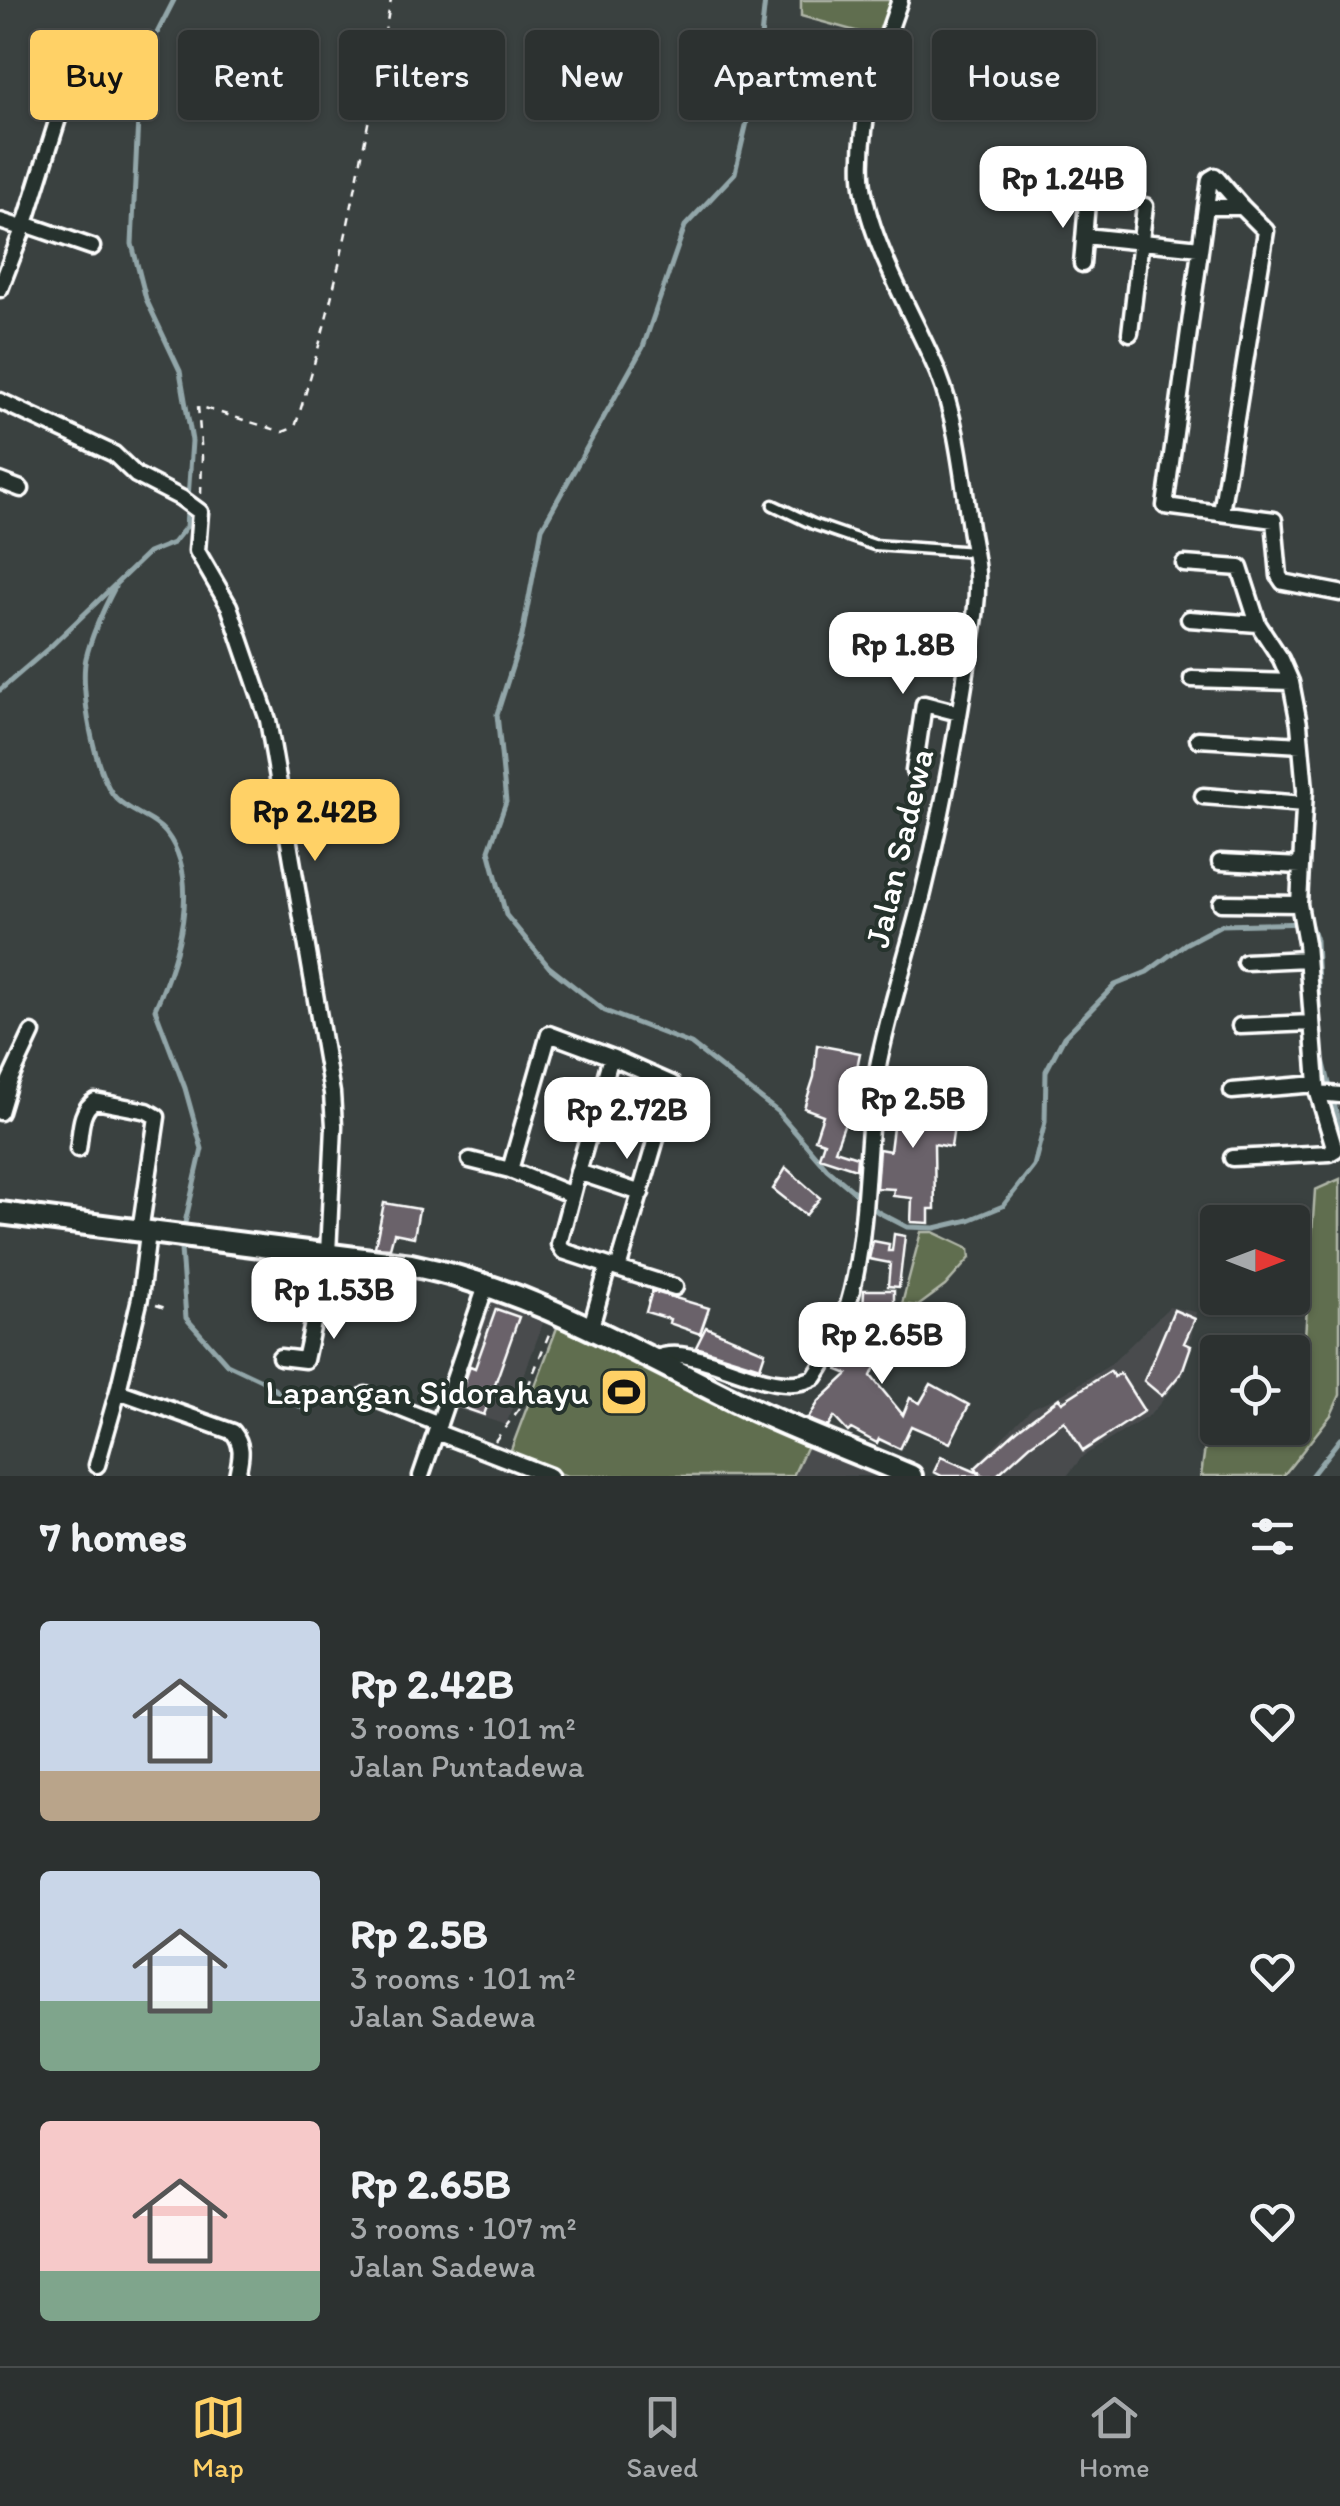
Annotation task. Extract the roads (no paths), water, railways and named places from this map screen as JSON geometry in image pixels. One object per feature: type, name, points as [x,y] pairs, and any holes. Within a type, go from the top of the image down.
[{"type":"main road","points":[[0,1213],[411,1265],[486,1283],[591,1327],[738,1402],[912,1476]]},
{"type":"street","name":"Jalan Sadewa","points":[[655,1358],[676,1352],[770,1380],[808,1381],[823,1365],[850,1294],[865,1215],[879,1063],[923,894],[960,713],[976,604],[974,552],[951,412],[874,226],[862,180],[870,103],[900,0]]},
{"type":"street","points":[[0,288],[57,120]]},
{"type":"street","points":[[1221,513],[1266,231],[1215,176],[1210,179],[1165,506],[1274,520],[1282,582],[1340,593]]},
{"type":"street","points":[[1082,264],[1087,202]]},
{"type":"street","points":[[1130,333],[1145,206]]},
{"type":"street","points":[[1206,207],[1242,207]]},
{"type":"street","points":[[0,221],[92,247]]},
{"type":"street","points":[[1085,236],[1200,248]]},
{"type":"street","points":[[0,401],[114,454],[136,475],[198,509],[197,550],[229,606],[268,720],[314,973],[334,1126],[328,1254],[308,1355],[301,1362],[280,1357]]},
{"type":"street","points":[[0,481],[20,489]]},
{"type":"street","points":[[1184,564],[1240,568],[1258,624],[1291,682],[1301,745],[1304,804],[1300,908],[1312,1023],[1335,1150],[1232,1158]]},
{"type":"street","points":[[1189,619],[1258,624]]},
{"type":"street","points":[[1192,679],[1291,682]]},
{"type":"street","points":[[914,771],[924,704],[960,713]]},
{"type":"street","points":[[1198,739],[1301,745]]},
{"type":"street","points":[[1204,796],[1304,804]]},
{"type":"street","points":[[1220,862],[1301,866]]},
{"type":"street","points":[[1221,903],[1300,908]]},
{"type":"street","points":[[1245,962],[1308,960]]},
{"type":"street","points":[[1240,1026],[1312,1023]]},
{"type":"street","points":[[0,1112],[8,1082],[32,1033]]},
{"type":"street","points":[[510,1170],[549,1034],[672,1084],[640,1193],[591,1327]]},
{"type":"street","points":[[611,1057],[559,1244],[563,1251],[675,1287]]},
{"type":"street","points":[[1232,1091],[1325,1091]]},
{"type":"street","points":[[78,1150],[83,1116],[95,1101],[147,1110],[157,1117],[140,1300],[97,1464]]},
{"type":"street","points":[[470,1160],[510,1170],[572,1195]]},
{"type":"street","points":[[578,1172],[640,1193]]},
{"type":"street","points":[[421,1476],[486,1283]]},
{"type":"street","points":[[118,1391],[233,1432],[242,1452],[237,1476]]},
{"type":"street","points":[[366,1395],[550,1476]]},
{"type":"lane","points":[[774,505],[813,524],[874,545],[974,552]]},
{"type":"waterway","points":[[0,690],[148,553],[173,543],[186,527],[192,441],[180,371],[146,299],[132,244],[138,118],[152,43],[174,0]]},
{"type":"waterway","points":[[765,0],[756,84],[735,173],[685,226],[643,347],[542,528],[522,636],[497,714],[506,802],[489,850],[506,915],[549,967],[605,1011],[691,1044],[778,1112],[827,1169],[878,1212],[907,1227],[935,1228],[1003,1206],[1034,1166],[1045,1122],[1046,1071],[1064,1037],[1115,985],[1147,972],[1185,944],[1221,925],[1310,923],[1316,940],[1321,1051],[1340,1128]]},
{"type":"waterway","points":[[115,587],[86,658],[87,710],[95,752],[108,787],[121,803],[166,833],[183,874],[183,921],[155,1009],[185,1088],[202,1149],[184,1227]]},
{"type":"waterway","points":[[181,1249],[186,1318],[227,1364],[261,1380],[308,1412]]},
{"type":"waterway","points":[[1311,1476],[1340,1439]]},
{"type":"place","name":"Lapangan Sidorahayu","points":[[624,1392]]}]
